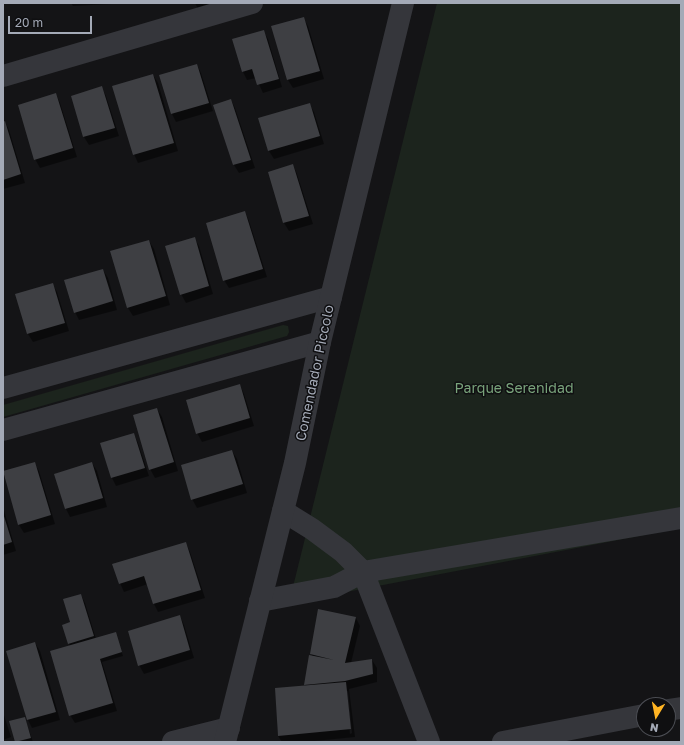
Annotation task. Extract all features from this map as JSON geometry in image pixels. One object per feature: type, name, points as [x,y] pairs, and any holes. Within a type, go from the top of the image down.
[{"type":"street","points":[[3,76],[252,3]]},
{"type":"street","name":"Comendador Piccolo","points":[[227,735],[283,511],[320,342],[403,3]]},
{"type":"street","points":[[3,388],[331,297]]},
{"type":"street","points":[[3,430],[320,342]]},
{"type":"street","points":[[283,511],[337,548],[363,572],[429,742]]},
{"type":"street","points":[[260,601],[334,587],[363,572],[681,518]]},
{"type":"street","points":[[503,742],[636,717]]},
{"type":"street","points":[[173,742],[227,735]]},
{"type":"green space","name":"Parque Serenidad","points":[[437,3],[681,3],[681,528],[289,603]]},
{"type":"green space","points":[[283,325],[288,326],[289,332],[287,336],[3,417],[3,405]]},
{"type":"building","points":[[304,17],[320,71],[287,80],[271,26]]},
{"type":"building","points":[[264,30],[279,79],[257,85],[252,69],[242,72],[232,39]]},
{"type":"building","points":[[197,64],[209,103],[171,114],[159,75]]},
{"type":"building","points":[[153,74],[174,143],[133,155],[112,86]]},
{"type":"building","points":[[102,86],[115,128],[83,137],[71,96]]},
{"type":"building","points":[[56,93],[73,148],[34,160],[18,105]]},
{"type":"building","points":[[231,99],[251,160],[233,165],[213,105]]},
{"type":"building","points":[[310,103],[320,136],[268,151],[258,118]]},
{"type":"building","points":[[5,121],[21,174],[3,180],[3,122]]},
{"type":"building","points":[[293,164],[309,216],[283,223],[268,172]]},
{"type":"building","points":[[245,211],[263,269],[223,281],[206,223]]},
{"type":"building","points":[[195,237],[209,286],[180,295],[165,246]]},
{"type":"building","points":[[149,240],[166,296],[127,308],[110,251]]},
{"type":"building","points":[[103,269],[113,301],[74,313],[64,280]]},
{"type":"building","points":[[53,283],[65,323],[27,334],[15,294]]},
{"type":"building","points":[[240,384],[250,418],[196,434],[186,400]]},
{"type":"building","points":[[157,408],[174,462],[149,470],[133,415]]},
{"type":"building","points":[[134,433],[145,468],[111,478],[100,443]]},
{"type":"building","points":[[232,450],[243,484],[191,500],[181,465]]},
{"type":"building","points":[[35,462],[51,515],[18,525],[3,471]]},
{"type":"building","points":[[92,462],[103,498],[65,509],[54,474]]},
{"type":"building","points":[[3,513],[12,542],[3,545]]},
{"type":"building","points":[[186,542],[201,590],[153,604],[144,576],[119,584],[112,564]]},
{"type":"building","points":[[81,594],[94,636],[68,644],[62,625],[70,622],[63,599]]},
{"type":"building","points":[[318,609],[356,617],[345,663],[372,659],[373,674],[345,681],[304,685],[309,655],[334,660],[310,654]]},
{"type":"building","points":[[180,615],[190,650],[138,666],[128,631]]},
{"type":"building","points":[[116,632],[122,652],[100,659],[113,703],[69,716],[50,651]]},
{"type":"building","points":[[35,642],[56,712],[27,720],[6,651]]},
{"type":"building","points":[[346,682],[351,729],[278,736],[275,688]]},
{"type":"building","points":[[25,717],[31,738],[15,742],[9,721]]}]
